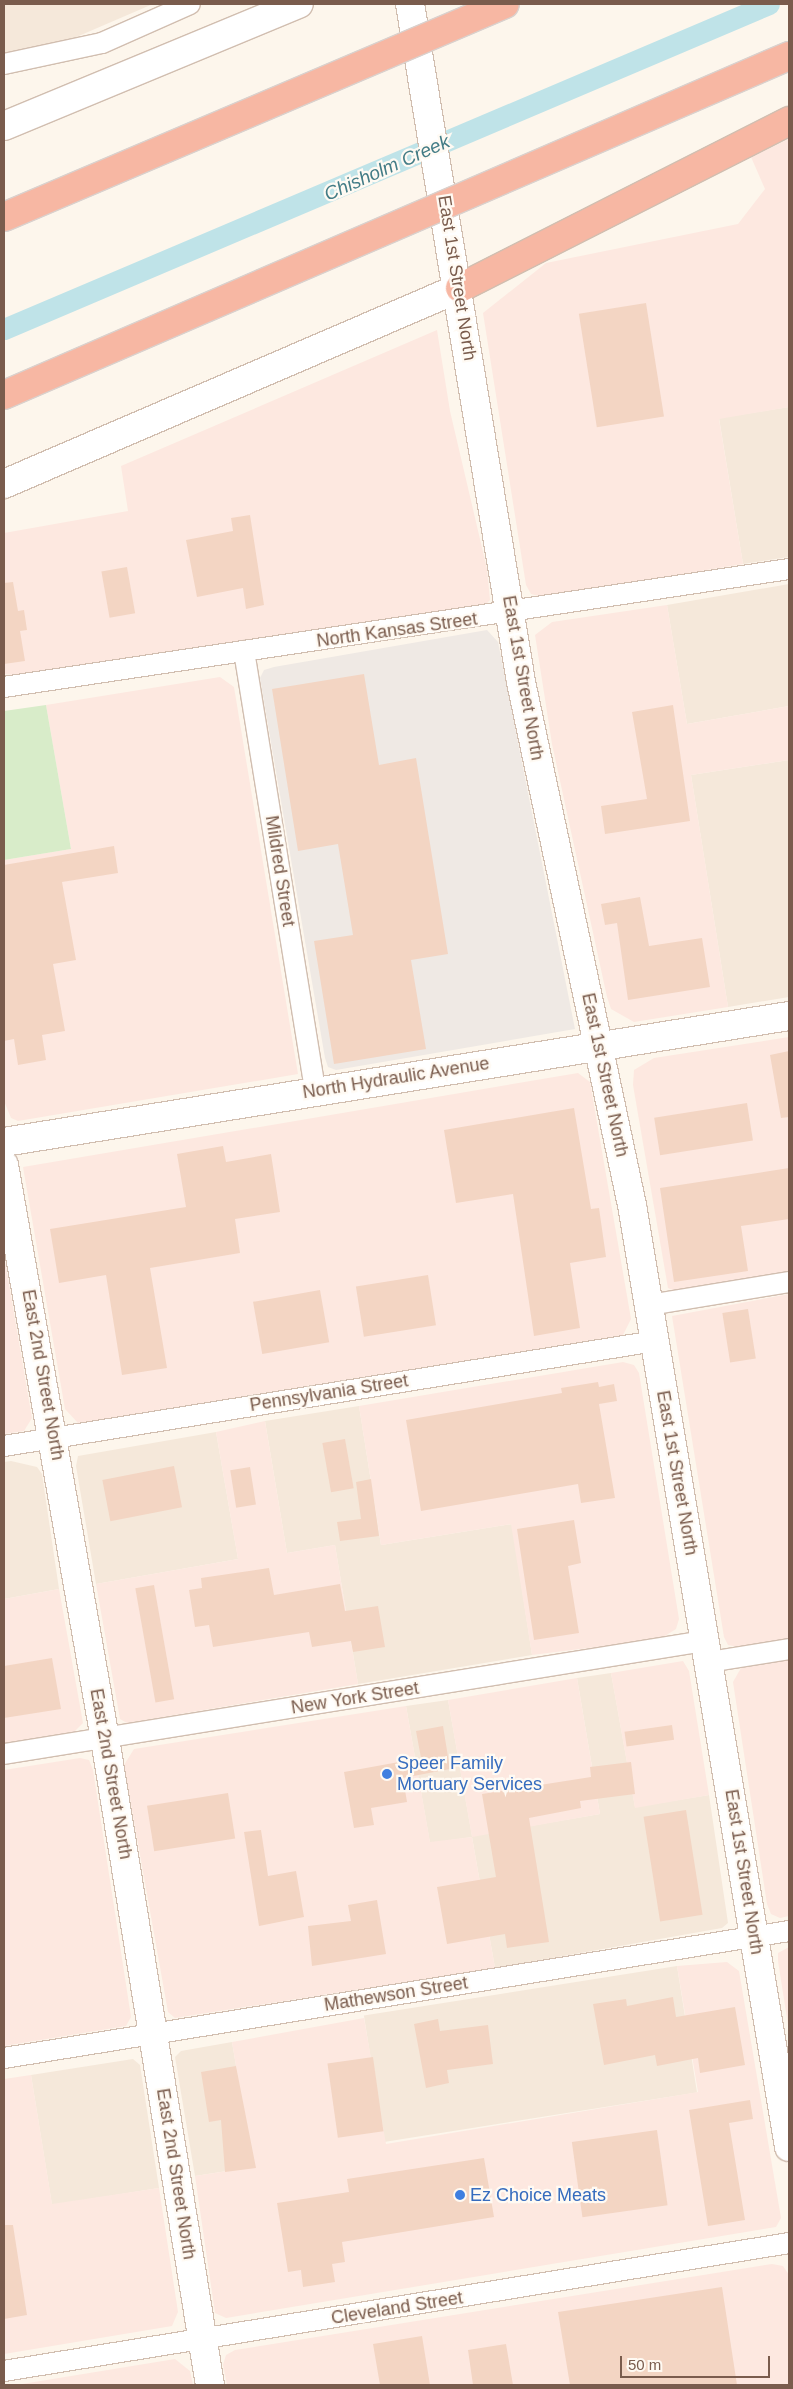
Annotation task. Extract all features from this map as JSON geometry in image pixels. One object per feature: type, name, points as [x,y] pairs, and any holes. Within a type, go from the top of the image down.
[{"type":"highway","points":[[4,217],[504,4]]},
{"type":"highway","points":[[4,396],[789,56]]},
{"type":"highway","points":[[460,288],[780,126]]},
{"type":"street","points":[[4,64],[102,42],[190,4]]},
{"type":"street","points":[[4,126],[298,4]]},
{"type":"street","name":"East 1st Street North","points":[[410,4],[460,288],[525,701],[599,1045],[649,1305],[789,2148]]},
{"type":"street","points":[[4,484],[460,288]]},
{"type":"street","name":"North Kansas Street","points":[[4,687],[510,614],[789,569]]},
{"type":"street","name":"Mildred Street","points":[[244,651],[316,1091]]},
{"type":"street","name":"North Hydraulic Avenue","points":[[4,1142],[789,1016]]},
{"type":"street","name":"East 2nd Street North","points":[[4,1165],[54,1438],[105,1739],[210,2385]]},
{"type":"street","points":[[649,1305],[789,1282]]},
{"type":"street","name":"Pennsylvania Street","points":[[4,1446],[655,1340]]},
{"type":"street","name":"New York Street","points":[[4,1754],[707,1651],[789,1648]]},
{"type":"street","name":"Mathewson Street","points":[[4,2058],[789,1931]]},
{"type":"street","name":"Cleveland Street","points":[[4,2371],[789,2243]]},
{"type":"shaded area","points":[[4,4],[153,4],[74,38],[4,55]]},
{"type":"shaded area","points":[[789,139],[789,407],[719,419],[743,564],[543,597],[531,594],[526,585],[483,313],[546,263],[738,224],[765,189],[751,157]]},
{"type":"shaded area","points":[[437,330],[450,411],[487,569],[490,600],[485,605],[26,676],[4,674],[4,533],[128,511],[121,466]]},
{"type":"shaded area","points":[[789,407],[789,557],[743,564],[719,418]]},
{"type":"shaded area","points":[[789,584],[789,706],[687,724],[667,605]]},
{"type":"shaded area","points":[[667,605],[687,724],[789,706],[789,760],[691,775],[728,1007],[634,1022],[611,1009],[607,997],[552,744],[535,635],[552,622]]},
{"type":"shaded area","points":[[487,630],[498,642],[575,1029],[336,1070],[328,1067],[325,1058],[260,678],[264,670],[274,667]]},
{"type":"shaded area","points":[[220,677],[234,687],[298,1074],[18,1121],[11,1118],[4,1101],[4,860],[71,849],[46,705]]},
{"type":"shaded area","points":[[789,760],[789,997],[728,1007],[691,775]]},
{"type":"shaded area","points":[[789,1037],[789,1274],[677,1292],[668,1288],[633,1085],[634,1070],[654,1058]]},
{"type":"shaded area","points":[[578,1073],[590,1082],[631,1319],[623,1335],[78,1423],[65,1409],[23,1167]]},
{"type":"shaded area","points":[[4,1255],[32,1418],[24,1431],[4,1434]]},
{"type":"shaded area","points":[[789,1294],[789,1639],[738,1647],[728,1645],[724,1637],[672,1316]]},
{"type":"shaded area","points":[[623,1362],[634,1365],[639,1373],[679,1619],[676,1629],[660,1639],[532,1655],[511,1524],[381,1545],[359,1406]]},
{"type":"shaded area","points":[[359,1406],[381,1545],[512,1524],[532,1655],[358,1684],[335,1545],[287,1553],[265,1421]]},
{"type":"shaded area","points":[[265,1421],[287,1553],[335,1545],[358,1684],[127,1723],[120,1719],[96,1584],[238,1559],[216,1432]]},
{"type":"shaded area","points":[[216,1432],[238,1559],[96,1584],[76,1466],[78,1456]]},
{"type":"shaded area","points":[[11,1461],[37,1467],[42,1474],[59,1589],[4,1599],[4,1462]]},
{"type":"shaded area","points":[[59,1589],[83,1723],[72,1734],[4,1746],[4,1599]]},
{"type":"shaded area","points":[[789,1659],[789,1916],[780,1918],[771,1914],[767,1904],[733,1682],[741,1668]]},
{"type":"shaded area","points":[[683,1661],[689,1671],[709,1795],[635,1808],[611,1673]]},
{"type":"shaded area","points":[[611,1673],[635,1807],[709,1795],[728,1923],[722,1928],[495,1968],[472,1837],[430,1843],[406,1706],[448,1700],[472,1836],[600,1814],[577,1678]]},
{"type":"shaded area","points":[[577,1678],[600,1814],[472,1837],[448,1700]]},
{"type":"shaded area","points":[[406,1706],[430,1842],[472,1837],[495,1968],[175,2018],[168,2012],[124,1765],[134,1749]]},
{"type":"shaded area","points":[[80,1758],[89,1760],[93,1770],[131,2017],[126,2026],[4,2046],[4,1770]]},
{"type":"shaded area","points":[[789,1947],[789,2031],[778,1953]]},
{"type":"shaded area","points":[[727,1962],[739,1971],[781,2218],[776,2227],[226,2318],[215,2313],[195,2176],[253,2167],[232,2042],[364,2018],[386,2144],[698,2092],[677,1966]]},
{"type":"shaded area","points":[[677,1966],[697,2092],[384,2142],[364,2016]]},
{"type":"shaded area","points":[[232,2042],[253,2167],[195,2176],[175,2057],[181,2051]]},
{"type":"shaded area","points":[[133,2059],[140,2065],[159,2188],[52,2205],[31,2075]]},
{"type":"shaded area","points":[[31,2075],[52,2204],[159,2188],[178,2312],[172,2326],[4,2354],[4,2079]]},
{"type":"shaded area","points":[[772,2264],[783,2266],[789,2275],[789,2385],[227,2385],[223,2365],[226,2355],[235,2350]]},
{"type":"shaded area","points":[[175,2359],[190,2371],[193,2385],[16,2385]]},
{"type":"green space","points":[[46,705],[71,849],[4,860],[4,711]]},
{"type":"building","points":[[646,303],[664,417],[597,427],[579,314]]},
{"type":"building","points":[[250,515],[264,605],[246,609],[243,588],[197,597],[186,540],[233,531],[231,518]]},
{"type":"building","points":[[127,567],[135,613],[110,618],[101,572]]},
{"type":"building","points":[[13,582],[18,611],[24,610],[27,630],[20,631],[25,661],[4,664],[4,583]]},
{"type":"building","points":[[364,674],[379,765],[416,758],[448,954],[411,960],[426,1049],[334,1064],[314,941],[353,935],[338,844],[298,851],[272,689]]},
{"type":"building","points":[[673,705],[690,821],[605,834],[601,806],[647,799],[632,712]]},
{"type":"building","points":[[114,846],[118,873],[62,882],[76,960],[53,964],[65,1031],[42,1035],[46,1060],[18,1065],[14,1039],[4,1041],[4,865]]},
{"type":"building","points":[[640,897],[649,946],[702,938],[710,987],[628,1000],[617,923],[605,925],[601,904]]},
{"type":"building","points":[[789,1051],[789,1117],[781,1118],[770,1055]]},
{"type":"building","points":[[747,1103],[753,1141],[660,1155],[654,1118]]},
{"type":"building","points":[[574,1108],[591,1209],[599,1208],[606,1257],[570,1263],[580,1328],[534,1336],[513,1194],[456,1203],[444,1130]]},
{"type":"building","points":[[223,1146],[226,1162],[271,1154],[280,1212],[235,1219],[240,1253],[150,1268],[167,1368],[122,1375],[106,1275],[59,1283],[50,1229],[186,1207],[177,1154]]},
{"type":"building","points":[[789,1168],[789,1219],[741,1226],[748,1271],[674,1282],[660,1188]]},
{"type":"building","points":[[428,1275],[436,1325],[364,1337],[356,1286]]},
{"type":"building","points":[[320,1290],[329,1342],[262,1354],[253,1302]]},
{"type":"building","points":[[748,1309],[756,1358],[730,1362],[722,1313]]},
{"type":"building","points":[[598,1382],[599,1387],[614,1384],[617,1401],[599,1404],[615,1498],[581,1503],[578,1484],[421,1511],[406,1420],[562,1393],[561,1388]]},
{"type":"building","points":[[345,1439],[354,1488],[331,1492],[322,1443]]},
{"type":"building","points":[[174,1466],[182,1507],[110,1521],[102,1480]]},
{"type":"building","points":[[250,1467],[256,1505],[236,1508],[230,1470]]},
{"type":"building","points":[[371,1479],[379,1536],[340,1541],[337,1522],[361,1519],[356,1482]]},
{"type":"building","points":[[574,1520],[581,1563],[568,1566],[579,1633],[534,1640],[517,1529]]},
{"type":"building","points":[[269,1568],[274,1595],[340,1584],[345,1611],[378,1606],[385,1647],[353,1652],[351,1641],[312,1647],[309,1632],[213,1647],[209,1625],[195,1627],[189,1590],[202,1588],[201,1578]]},
{"type":"building","points":[[154,1585],[174,1699],[155,1703],[135,1588]]},
{"type":"building","points":[[52,1658],[61,1709],[4,1718],[4,1666]]},
{"type":"building","points":[[672,1725],[674,1740],[627,1747],[624,1732]]},
{"type":"building","points":[[443,1726],[450,1769],[403,1778],[407,1802],[371,1808],[374,1825],[354,1828],[344,1772],[421,1758],[416,1731]]},
{"type":"building","points":[[631,1762],[635,1794],[580,1801],[581,1808],[529,1818],[549,1942],[507,1948],[505,1934],[447,1944],[437,1887],[496,1877],[482,1794],[591,1777],[590,1767]]},
{"type":"building","points":[[228,1793],[235,1838],[154,1851],[147,1806]]},
{"type":"building","points":[[686,1810],[703,1915],[660,1921],[644,1817]]},
{"type":"building","points":[[261,1830],[268,1876],[296,1871],[304,1917],[259,1926],[244,1832]]},
{"type":"building","points":[[377,1900],[386,1954],[312,1966],[308,1926],[351,1921],[348,1905]]},
{"type":"building","points":[[673,1997],[676,2017],[735,2007],[745,2065],[700,2073],[698,2058],[657,2066],[655,2055],[604,2065],[593,2004],[626,1999],[627,2006]]},
{"type":"building","points":[[438,2019],[440,2031],[488,2025],[493,2064],[447,2070],[449,2083],[426,2088],[414,2024]]},
{"type":"building","points":[[373,2057],[383,2131],[338,2138],[327,2063]]},
{"type":"building","points":[[236,2066],[256,2168],[225,2172],[221,2120],[209,2122],[201,2072]]},
{"type":"building","points":[[750,2100],[753,2119],[729,2123],[745,2220],[708,2226],[689,2110]]},
{"type":"building","points":[[657,2130],[668,2205],[582,2217],[572,2142]]},
{"type":"building","points":[[484,2158],[494,2217],[342,2242],[345,2262],[332,2264],[335,2282],[303,2287],[301,2270],[288,2272],[277,2203],[349,2192],[347,2179]]},
{"type":"building","points":[[4,2225],[13,2225],[27,2315],[4,2319]]},
{"type":"building","points":[[722,2287],[737,2385],[570,2385],[558,2312]]},
{"type":"building","points":[[422,2336],[430,2385],[380,2385],[373,2344]]},
{"type":"building","points":[[506,2344],[513,2385],[473,2385],[468,2350]]},
{"type":"waterway","name":"Chisholm Creek","points":[[4,329],[769,4]]},
{"type":"place","name":"Speer Family Mortuary Services","points":[[387,1774]]},
{"type":"place","name":"Ez Choice Meats","points":[[460,2195]]}]
